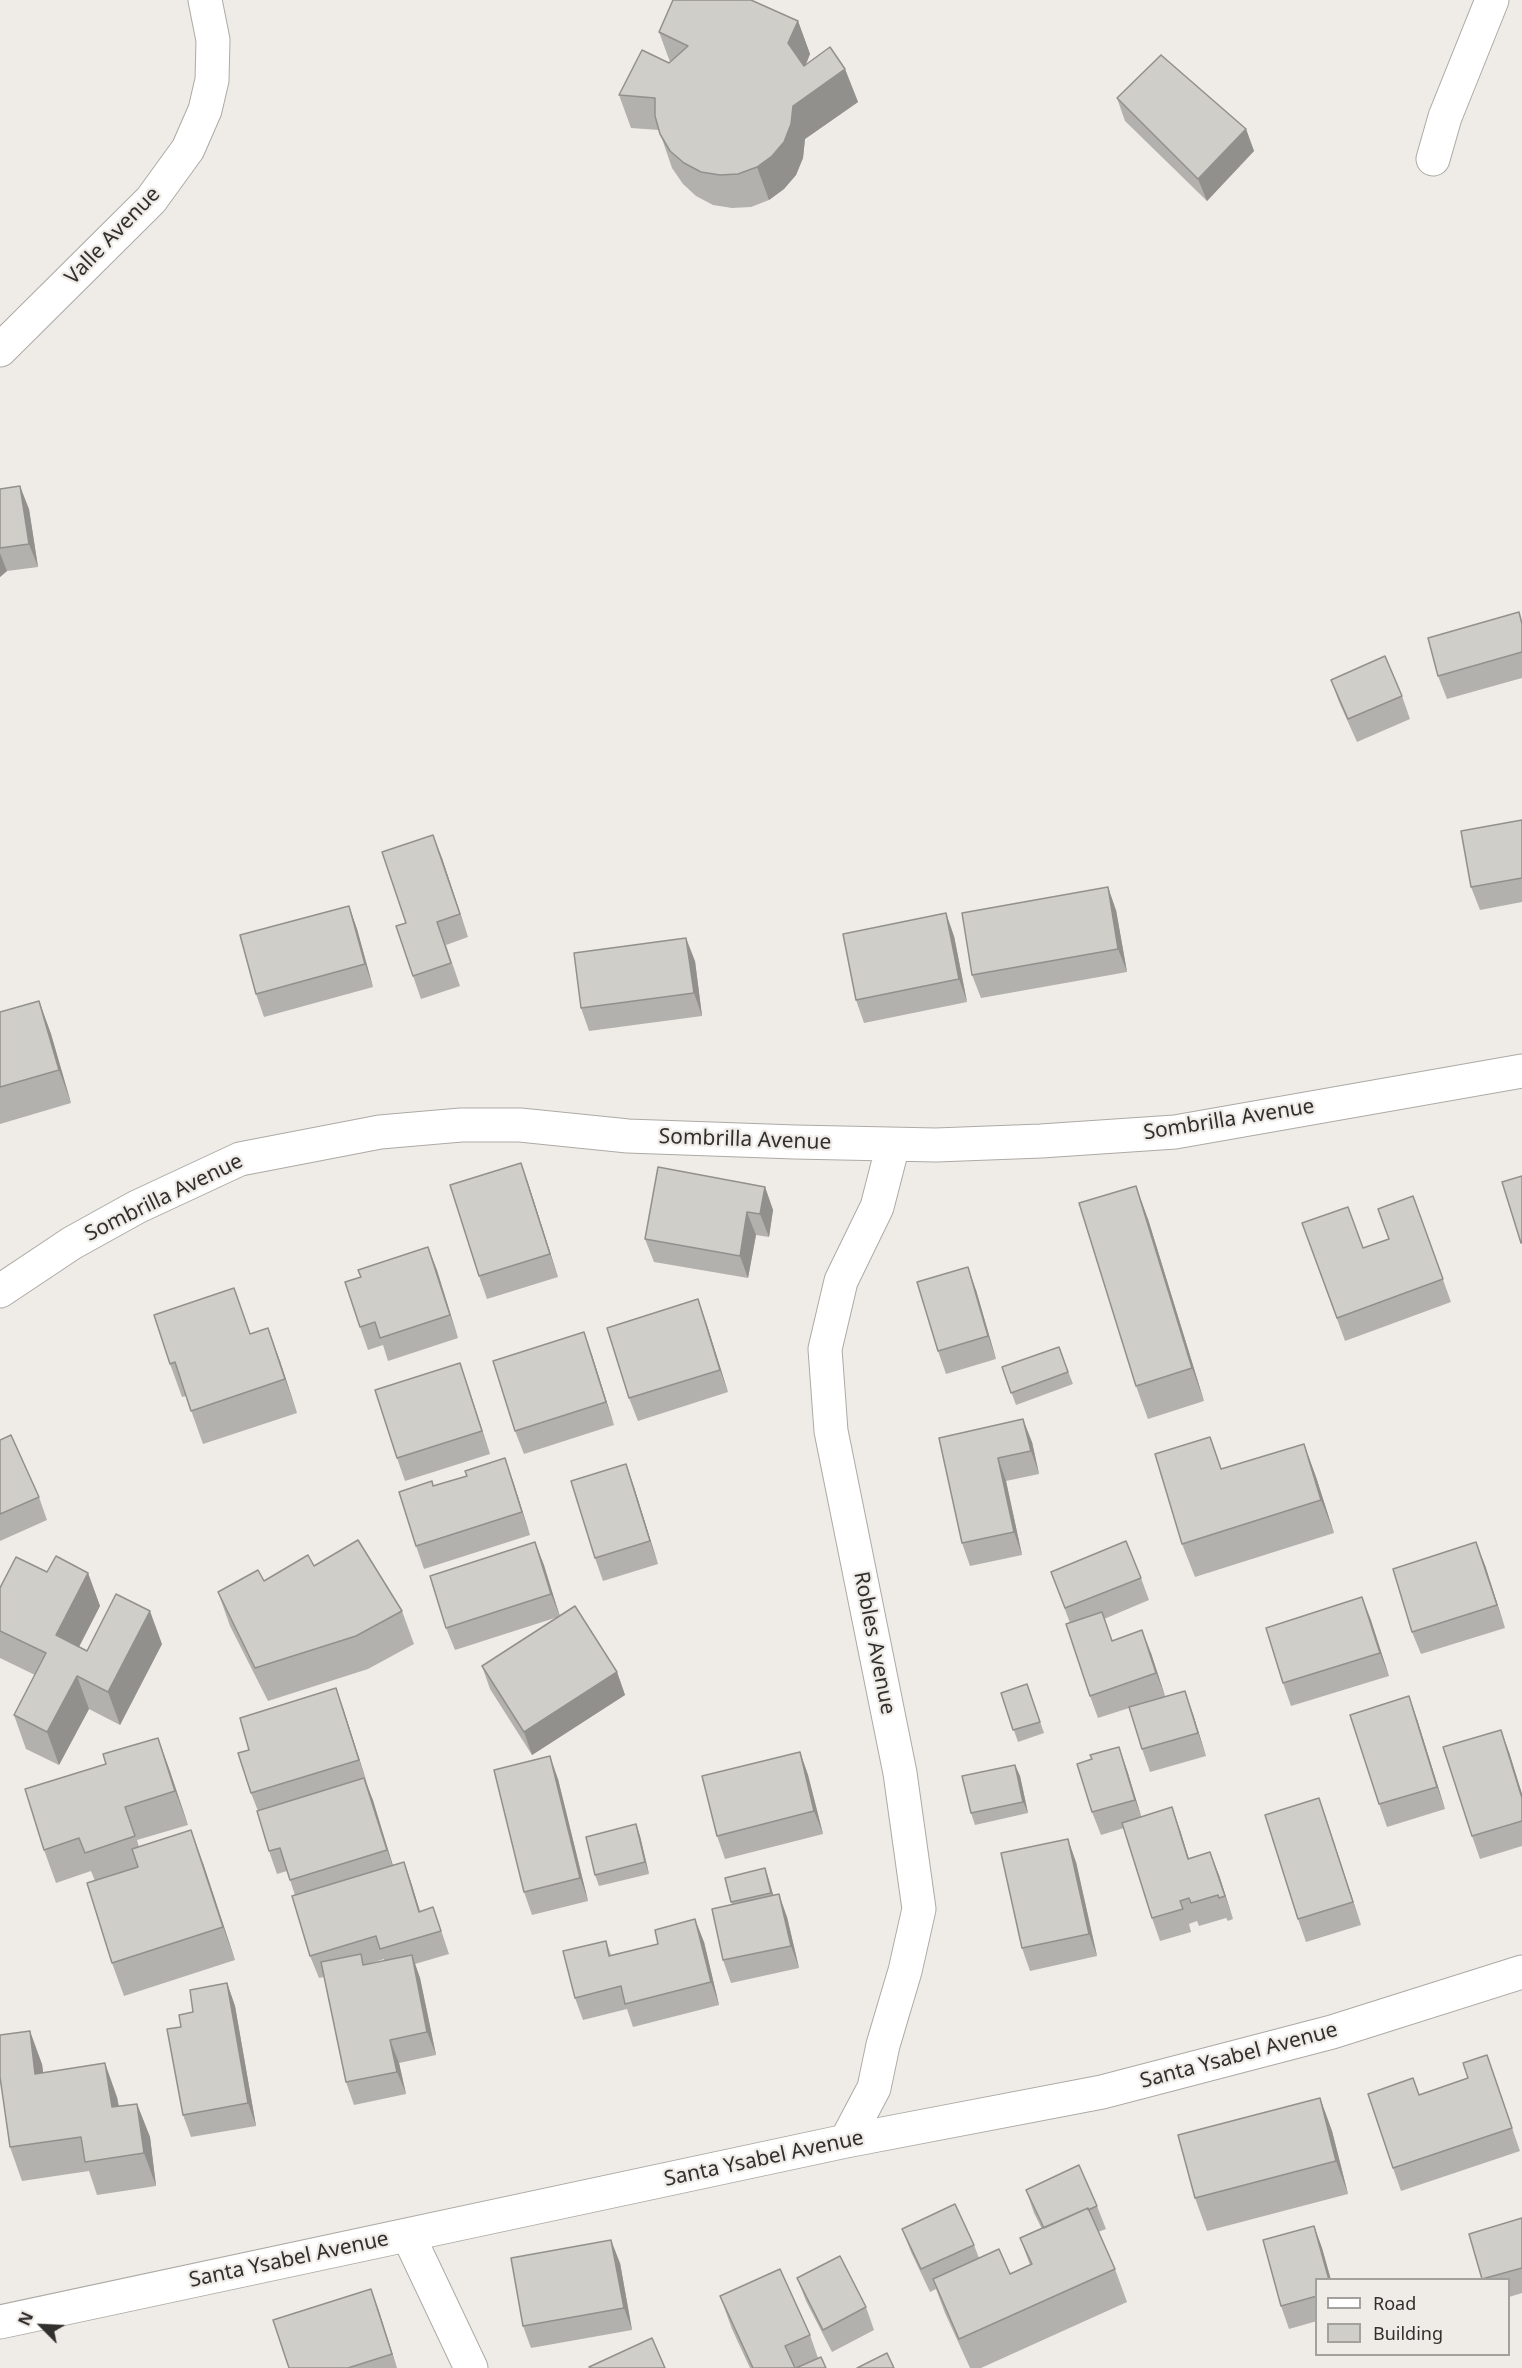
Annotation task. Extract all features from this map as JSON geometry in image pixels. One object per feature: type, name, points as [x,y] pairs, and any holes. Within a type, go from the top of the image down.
[{"type":"street","name":"Valle Avenue","points":[[0,350],[151,201],[188,149],[204,110],[212,80],[213,40],[205,0]]},
{"type":"street","points":[[1433,159],[1445,117],[1492,0]]},
{"type":"street","name":"Sombrilla Avenue","points":[[0,1291],[72,1243],[137,1207],[240,1159],[380,1132],[461,1125],[520,1125],[628,1136],[893,1145],[1041,1141],[1175,1132],[1522,1071]]},
{"type":"street","name":"Robles Avenue","points":[[846,2141],[874,2088],[919,1908],[900,1773],[831,1431],[825,1349],[841,1281],[876,1207],[893,1145]]},
{"type":"street","name":"Santa Ysabel Avenue","points":[[0,2322],[846,2141],[1102,2092],[1332,2032],[1522,1972]]},
{"type":"street","points":[[408,2235],[471,2368]]},
{"type":"building","points":[[673,0],[751,0],[798,21],[788,43],[804,66],[830,47],[845,69],[793,106],[791,124],[784,142],[772,156],[757,167],[738,174],[720,175],[701,172],[684,163],[670,151],[660,134],[655,116],[655,98],[619,95],[642,50],[669,63],[688,46],[659,32]]},
{"type":"building","points":[[1161,55],[1246,129],[1198,179],[1117,98]]},
{"type":"building","points":[[20,486],[29,544],[0,548],[0,489]]},
{"type":"building","points":[[1519,612],[1522,624],[1522,652],[1438,676],[1428,638]]},
{"type":"building","points":[[1385,656],[1402,696],[1348,719],[1331,680]]},
{"type":"building","points":[[1522,820],[1522,878],[1471,887],[1461,831]]},
{"type":"building","points":[[433,835],[460,914],[437,922],[451,963],[413,976],[396,926],[406,923],[382,852]]},
{"type":"building","points":[[1108,887],[1118,949],[972,975],[962,913]]},
{"type":"building","points":[[349,906],[365,964],[256,994],[240,935]]},
{"type":"building","points":[[946,913],[959,979],[856,1000],[843,934]]},
{"type":"building","points":[[686,938],[694,993],[581,1008],[574,953]]},
{"type":"building","points":[[39,1001],[59,1070],[0,1087],[0,1012]]},
{"type":"building","points":[[521,1163],[550,1254],[479,1276],[450,1185]]},
{"type":"building","points":[[658,1167],[765,1187],[760,1214],[747,1212],[740,1256],[645,1239]]},
{"type":"building","points":[[1522,1176],[1522,1243],[1521,1243],[1502,1182]]},
{"type":"building","points":[[1136,1186],[1192,1368],[1136,1386],[1079,1203]]},
{"type":"building","points":[[1413,1196],[1443,1279],[1337,1318],[1302,1223],[1348,1207],[1363,1248],[1389,1239],[1378,1209]]},
{"type":"building","points":[[428,1247],[450,1315],[380,1338],[375,1322],[360,1327],[345,1282],[361,1277],[358,1270]]},
{"type":"building","points":[[968,1267],[988,1336],[938,1351],[917,1282]]},
{"type":"building","points":[[234,1288],[250,1334],[268,1328],[285,1379],[191,1411],[175,1362],[170,1364],[154,1315]]},
{"type":"building","points":[[698,1299],[720,1370],[629,1398],[607,1328]]},
{"type":"building","points":[[584,1332],[606,1402],[515,1431],[493,1361]]},
{"type":"building","points":[[1059,1347],[1068,1372],[1011,1393],[1002,1367]]},
{"type":"building","points":[[460,1363],[482,1431],[397,1458],[375,1390]]},
{"type":"building","points":[[1023,1419],[1031,1451],[998,1458],[1014,1532],[962,1543],[939,1438]]},
{"type":"building","points":[[11,1435],[39,1497],[0,1514],[0,1440]]},
{"type":"building","points":[[1210,1437],[1221,1469],[1304,1444],[1321,1500],[1182,1544],[1155,1454]]},
{"type":"building","points":[[505,1458],[522,1512],[416,1546],[399,1492],[432,1481],[433,1486],[467,1476],[465,1471]]},
{"type":"building","points":[[626,1464],[650,1541],[595,1558],[571,1481]]},
{"type":"building","points":[[358,1540],[402,1611],[356,1636],[255,1668],[218,1592],[258,1570],[264,1581],[308,1555],[314,1566]]},
{"type":"building","points":[[1126,1541],[1141,1578],[1065,1608],[1051,1572]]},
{"type":"building","points":[[535,1542],[551,1594],[446,1628],[430,1576]]},
{"type":"building","points":[[1476,1542],[1497,1605],[1412,1632],[1393,1569]]},
{"type":"building","points":[[56,1556],[88,1573],[56,1635],[87,1651],[116,1594],[150,1611],[108,1692],[77,1676],[47,1732],[14,1715],[46,1653],[0,1631],[0,1588],[16,1557],[47,1572]]},
{"type":"building","points":[[1362,1597],[1380,1653],[1283,1683],[1266,1628]]},
{"type":"building","points":[[575,1606],[617,1672],[524,1732],[482,1666]]},
{"type":"building","points":[[1102,1612],[1112,1641],[1142,1630],[1156,1673],[1090,1696],[1066,1624]]},
{"type":"building","points":[[1027,1684],[1040,1722],[1013,1730],[1001,1693]]},
{"type":"building","points":[[336,1688],[359,1760],[251,1793],[238,1753],[249,1750],[240,1718]]},
{"type":"building","points":[[1185,1691],[1198,1733],[1142,1749],[1129,1707]]},
{"type":"building","points":[[1409,1696],[1437,1787],[1379,1804],[1350,1715]]},
{"type":"building","points":[[1501,1730],[1522,1798],[1522,1821],[1472,1836],[1443,1747]]},
{"type":"building","points":[[158,1738],[175,1791],[125,1807],[135,1836],[85,1853],[79,1838],[44,1850],[25,1789],[106,1764],[103,1754]]},
{"type":"building","points":[[1119,1747],[1135,1800],[1092,1812],[1077,1764],[1092,1759],[1090,1755]]},
{"type":"building","points":[[800,1752],[814,1811],[717,1836],[702,1776]]},
{"type":"building","points":[[550,1756],[580,1878],[524,1892],[494,1770]]},
{"type":"building","points":[[1015,1765],[1023,1802],[971,1813],[962,1776]]},
{"type":"building","points":[[364,1778],[387,1850],[290,1880],[280,1848],[269,1851],[257,1811]]},
{"type":"building","points":[[1319,1798],[1353,1902],[1298,1919],[1265,1815]]},
{"type":"building","points":[[1172,1807],[1188,1859],[1210,1852],[1225,1896],[1219,1898],[1218,1895],[1191,1903],[1189,1898],[1180,1901],[1183,1909],[1152,1918],[1122,1823]]},
{"type":"building","points":[[636,1824],[645,1862],[595,1875],[586,1837]]},
{"type":"building","points":[[191,1830],[223,1927],[112,1963],[87,1883],[138,1867],[132,1849]]},
{"type":"building","points":[[1068,1839],[1089,1934],[1022,1948],[1001,1853]]},
{"type":"building","points":[[404,1862],[419,1912],[433,1907],[441,1931],[380,1949],[376,1936],[310,1956],[292,1896]]},
{"type":"building","points":[[765,1868],[771,1893],[731,1902],[725,1878]]},
{"type":"building","points":[[779,1894],[791,1946],[723,1960],[712,1909]]},
{"type":"building","points":[[695,1919],[711,1982],[625,2004],[621,1986],[575,1998],[563,1951],[606,1941],[609,1956],[658,1944],[655,1930]]},
{"type":"building","points":[[361,1954],[363,1965],[412,1955],[427,2032],[390,2040],[397,2072],[346,2082],[321,1962]]},
{"type":"building","points":[[227,1983],[248,2103],[183,2115],[167,2029],[181,2027],[179,2015],[193,2012],[190,1990]]},
{"type":"building","points":[[30,2031],[35,2074],[105,2063],[112,2107],[137,2104],[144,2153],[85,2162],[81,2137],[10,2147],[0,2077],[0,2035]]},
{"type":"building","points":[[1487,2055],[1512,2128],[1393,2168],[1368,2094],[1413,2078],[1419,2095],[1468,2078],[1463,2063]]},
{"type":"building","points":[[1320,2098],[1336,2161],[1195,2198],[1178,2135]]},
{"type":"building","points":[[1079,2165],[1097,2206],[1044,2228],[1026,2190]]},
{"type":"building","points":[[955,2204],[974,2245],[921,2269],[902,2229]]},
{"type":"building","points":[[1088,2208],[1115,2269],[959,2339],[933,2279],[999,2249],[1010,2274],[1032,2264],[1020,2238]]},
{"type":"building","points":[[1522,2218],[1522,2268],[1482,2278],[1469,2234]]},
{"type":"building","points":[[1314,2226],[1328,2278],[1315,2278],[1315,2297],[1281,2306],[1263,2240]]},
{"type":"building","points":[[611,2240],[624,2308],[523,2326],[511,2258]]},
{"type":"building","points":[[840,2256],[866,2307],[823,2330],[797,2278]]},
{"type":"building","points":[[780,2269],[810,2335],[785,2346],[795,2368],[753,2368],[720,2296]]},
{"type":"building","points":[[371,2289],[392,2354],[348,2368],[289,2368],[273,2320]]},
{"type":"building","points":[[652,2338],[665,2368],[589,2367]]},
{"type":"building","points":[[887,2353],[894,2368],[857,2368]]},
{"type":"building","points":[[821,2357],[826,2368],[796,2368]]}]
